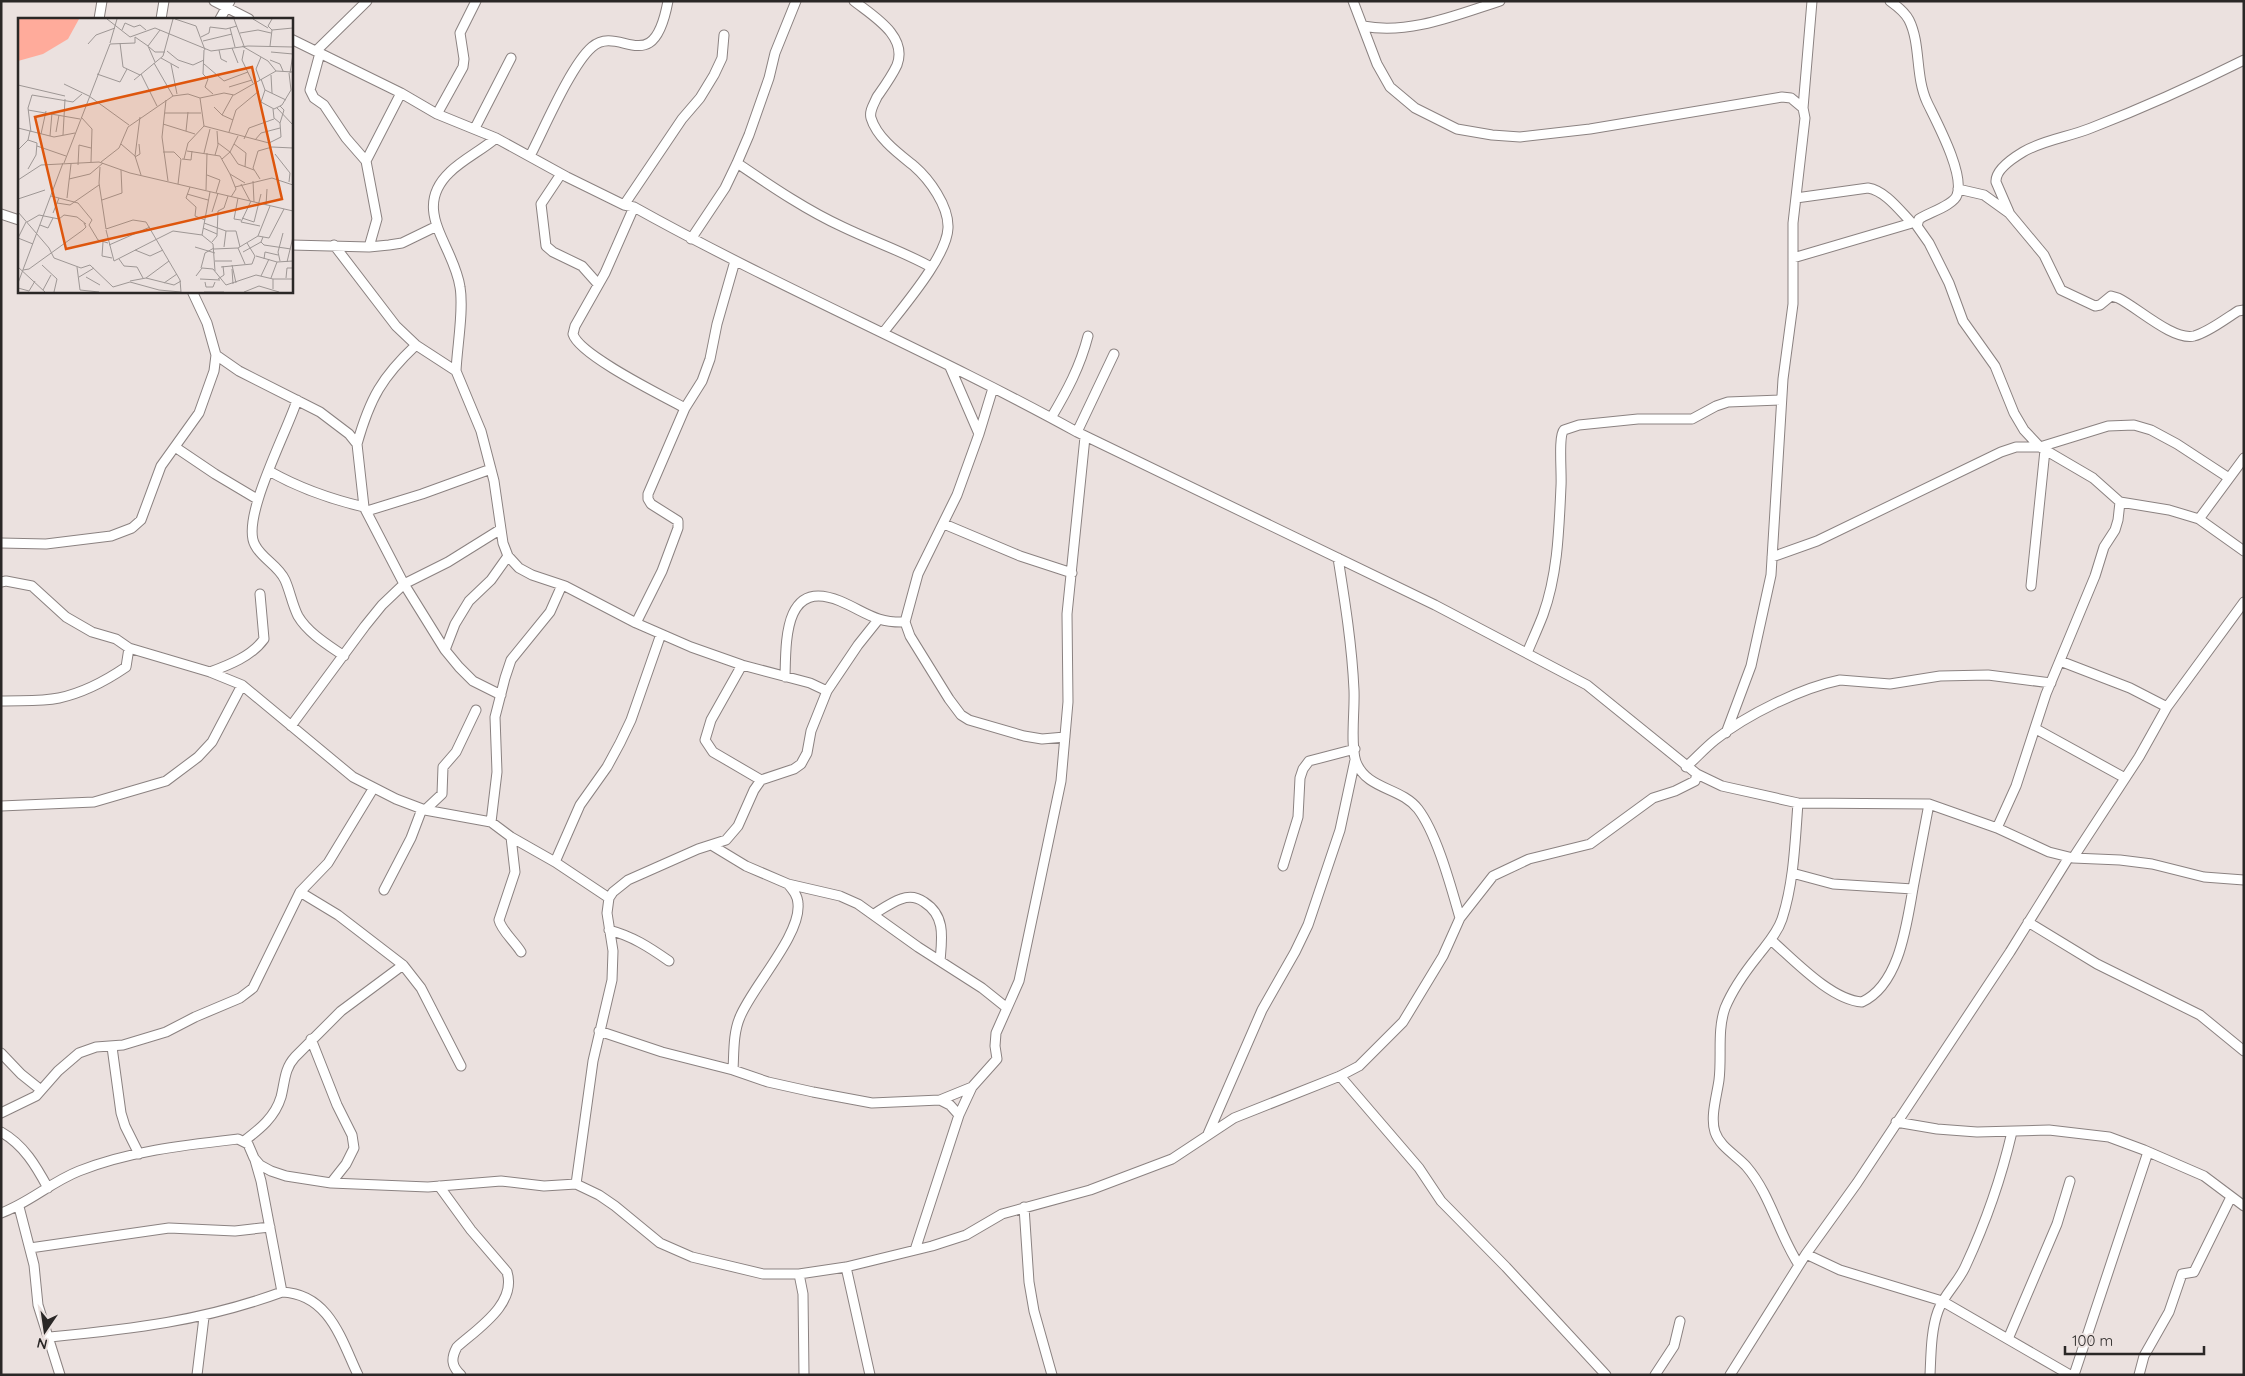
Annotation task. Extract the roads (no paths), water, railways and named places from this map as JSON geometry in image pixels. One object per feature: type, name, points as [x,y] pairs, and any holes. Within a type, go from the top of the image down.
[{"type":"street","points":[[99,18],[102,1]]},
{"type":"street","points":[[161,18],[164,1]]},
{"type":"street","points":[[214,1],[228,4],[248,18]]},
{"type":"street","points":[[366,1],[318,52],[310,90],[314,98],[330,112],[346,138],[366,161],[377,219],[369,247]]},
{"type":"street","points":[[437,114],[463,67],[464,59],[460,33],[476,1]]},
{"type":"street","points":[[530,156],[580,61],[592,47],[610,40],[636,47],[648,44],[657,34],[668,1]]},
{"type":"street","points":[[691,239],[725,188],[737,163],[769,78],[775,53],[796,1]]},
{"type":"street","points":[[854,1],[881,22],[893,35],[899,51],[897,64],[870,113],[878,132],[921,172],[941,202],[948,226],[941,253],[883,333]]},
{"type":"street","points":[[1353,1],[1377,64],[1390,87],[1399,96],[1443,123],[1471,132],[1520,136],[1559,133],[1782,97],[1791,98],[1803,108]]},
{"type":"street","points":[[1363,26],[1382,30],[1410,27],[1500,1]]},
{"type":"street","points":[[1726,733],[1741,698],[1755,654],[1771,576],[1781,400],[1793,304],[1793,223],[1804,118],[1803,108],[1812,1]]},
{"type":"street","points":[[1793,258],[1914,223],[1953,201],[1958,189],[1946,138],[1923,90],[1909,20],[1890,1]]},
{"type":"street","points":[[221,18],[228,4]]},
{"type":"street","points":[[624,205],[714,75],[722,58],[724,35]]},
{"type":"street","points":[[292,39],[401,93],[437,114],[475,128],[561,174],[624,205],[634,207],[691,239],[950,366],[1081,434],[1435,605],[1588,685],[1686,766],[1697,774],[1722,786],[1798,803],[1929,804],[1997,828],[2049,852],[2071,858],[2120,860],[2152,864],[2204,877],[2244,880]]},
{"type":"street","points":[[475,128],[511,58]]},
{"type":"street","points":[[2244,60],[2175,94],[2090,129],[2022,152],[1995,177],[2010,213],[2044,256],[2061,290],[2095,306],[2100,305],[2111,296],[2118,298],[2175,333],[2186,337],[2196,336],[2238,311],[2244,310]]},
{"type":"street","points":[[366,161],[401,93]]},
{"type":"street","points":[[496,138],[450,171],[435,194],[432,205],[436,226],[455,266],[461,289],[456,371],[482,431],[491,469],[501,530],[508,556],[519,568],[532,575],[562,586],[661,634],[742,665],[828,691]]},
{"type":"street","points":[[737,163],[814,212],[842,227],[911,256],[931,267]]},
{"type":"street","points":[[561,174],[541,204],[546,246],[553,252],[582,266],[598,284]]},
{"type":"street","points":[[1796,198],[1868,188],[1875,189],[1914,223],[1949,283],[1963,321],[1995,366],[2014,413],[2024,430],[2042,449],[2093,478],[2120,502],[2168,510],[2199,519],[2244,551]]},
{"type":"street","points":[[1958,189],[1984,196],[2010,213]]},
{"type":"street","points":[[634,207],[598,284],[574,328],[574,339],[612,368],[685,408]]},
{"type":"street","points":[[1,214],[18,220]]},
{"type":"street","points":[[292,245],[369,247],[402,243],[436,226]]},
{"type":"street","points":[[334,245],[396,326],[416,345],[456,371]]},
{"type":"street","points":[[636,623],[662,572],[678,528],[678,521],[651,504],[648,499],[685,408],[702,381],[710,359],[717,324],[735,261]]},
{"type":"street","points":[[1,543],[39,544],[74,542],[111,536],[132,528],[141,520],[146,511],[158,474],[199,413],[214,371],[216,355],[207,323],[192,292]]},
{"type":"street","points":[[1051,418],[1071,386],[1084,354],[1088,336]]},
{"type":"street","points":[[416,345],[395,365],[378,387],[363,424],[358,444],[366,509],[404,584],[445,650],[473,681],[501,695]]},
{"type":"street","points":[[916,1250],[959,1115],[972,1087],[996,1063],[996,1033],[1019,981],[1040,888],[1061,781],[1065,737],[1068,702],[1066,638],[1081,434],[1114,354]]},
{"type":"street","points":[[216,355],[239,371],[320,412],[349,434],[358,444]]},
{"type":"street","points":[[950,366],[979,434]]},
{"type":"street","points":[[993,388],[957,495],[918,574],[905,622],[910,636],[961,714],[980,724],[1024,736],[1042,739],[1065,737]]},
{"type":"street","points":[[297,400],[257,499],[252,536],[255,545],[280,570],[298,617],[307,628],[344,656]]},
{"type":"street","points":[[1527,654],[1543,614],[1551,586],[1560,506],[1562,464],[1560,438],[1564,430],[1579,425],[1638,419],[1692,419],[1716,406],[1728,402],[1781,400]]},
{"type":"street","points":[[1772,557],[1817,541],[2001,452],[2016,447],[2042,449],[2108,426],[2134,425],[2151,430],[2177,444],[2229,478]]},
{"type":"street","points":[[175,447],[222,479],[257,499]]},
{"type":"street","points":[[2032,586],[2042,449]]},
{"type":"street","points":[[2199,519],[2244,458]]},
{"type":"street","points":[[269,471],[290,483],[330,499],[366,509],[422,494],[491,469]]},
{"type":"street","points":[[1997,828],[2016,786],[2051,683],[2095,576],[2104,547],[2116,525],[2120,502]]},
{"type":"street","points":[[944,524],[1020,556],[1072,573]]},
{"type":"street","points":[[292,726],[382,605],[404,584],[448,562],[501,530]]},
{"type":"street","points":[[445,650],[455,624],[469,601],[491,580],[508,556]]},
{"type":"street","points":[[1208,1134],[1262,1010],[1308,925],[1340,830],[1355,760],[1355,749],[1354,690],[1347,613],[1338,558]]},
{"type":"street","points":[[1,582],[16,582],[32,586],[60,612],[79,626],[116,639],[129,648],[210,672],[242,685],[353,777],[373,789],[423,809],[490,822],[609,898]]},
{"type":"street","points":[[490,822],[497,772],[495,717],[511,660],[550,612],[562,586]]},
{"type":"street","points":[[210,672],[227,666],[241,658],[256,648],[264,639],[265,632],[260,594]]},
{"type":"street","points":[[785,677],[787,634],[791,619],[808,596],[816,594],[841,601],[878,620],[905,622]]},
{"type":"street","points":[[1730,1375],[1806,1254],[1857,1183],[2125,778],[2167,707],[2244,602]]},
{"type":"street","points":[[576,1184],[580,1146],[599,1031],[612,980],[613,951],[608,930],[607,913],[609,898],[613,892],[628,880],[698,849],[713,846],[726,840],[738,826],[754,790],[761,780],[794,769],[802,764],[807,753],[811,731],[828,691],[858,645],[878,620]]},
{"type":"street","points":[[555,862],[580,805],[607,767],[631,720],[661,634]]},
{"type":"street","points":[[1,701],[35,701],[60,698],[100,682],[126,667],[129,648]]},
{"type":"street","points":[[2060,661],[2130,688],[2167,707]]},
{"type":"street","points":[[742,665],[711,720],[705,740],[713,752],[761,780]]},
{"type":"street","points":[[1686,766],[1726,733],[1755,715],[1799,693],[1840,680],[1890,684],[1940,676],[1988,675],[2051,683]]},
{"type":"street","points":[[1,806],[94,802],[166,782],[198,757],[212,742],[242,685]]},
{"type":"street","points":[[384,890],[411,838],[423,809],[442,794],[443,767],[458,746],[476,710]]},
{"type":"street","points":[[2036,729],[2125,778]]},
{"type":"street","points":[[1283,866],[1298,817],[1300,778],[1303,768],[1309,761],[1355,749]]},
{"type":"street","points":[[1355,760],[1362,774],[1370,780],[1405,796],[1418,809],[1434,840],[1448,877],[1460,918]]},
{"type":"street","points":[[244,1141],[260,1165],[286,1176],[331,1183],[439,1186],[501,1181],[544,1186],[576,1184],[599,1195],[615,1206],[660,1243],[692,1257],[763,1274],[799,1274],[846,1267],[916,1250],[966,1234],[1002,1214],[1090,1190],[1172,1159],[1208,1134],[1257,1108],[1340,1076],[1359,1066],[1403,1022],[1443,956],[1460,918],[1493,876],[1529,859],[1590,844],[1653,798],[1675,791],[1695,781],[1697,774]]},
{"type":"street","points":[[1,1113],[26,1102],[42,1090],[58,1071],[79,1053],[96,1047],[112,1046],[166,1032],[195,1017],[231,1003],[254,988],[300,892],[328,863],[373,789]]},
{"type":"street","points":[[1798,803],[1792,873],[1782,920],[1771,940],[1743,977],[1725,1008],[1721,1024],[1720,1069],[1713,1123],[1719,1140],[1745,1164],[1759,1183],[1768,1200],[1781,1234],[1799,1265]]},
{"type":"street","points":[[1771,940],[1829,988],[1844,997],[1862,1002],[1876,992],[1884,983],[1902,946],[1929,804]]},
{"type":"street","points":[[511,837],[515,872],[498,920],[500,926],[521,952]]},
{"type":"street","points":[[713,846],[746,866],[788,884],[840,896],[874,914],[982,988],[1007,1008]]},
{"type":"street","points":[[1792,873],[1833,884],[1913,889]]},
{"type":"street","points":[[733,1070],[734,1041],[740,1017],[795,922],[798,904],[795,893],[788,884]]},
{"type":"street","points":[[300,892],[338,915],[403,966],[421,988],[462,1066]]},
{"type":"street","points":[[874,914],[900,899],[909,897],[918,899],[931,906],[940,917],[942,935],[940,961]]},
{"type":"street","points":[[2028,922],[2097,964],[2200,1015],[2244,1051]]},
{"type":"street","points":[[608,930],[626,934],[641,941],[669,961]]},
{"type":"street","points":[[1,1213],[19,1207],[77,1172],[113,1159],[230,1140],[244,1141],[264,1126],[274,1112],[281,1097],[289,1064],[311,1039],[357,998],[403,966]]},
{"type":"street","points":[[599,1031],[662,1052],[733,1070],[768,1082],[872,1103],[940,1100],[972,1087]]},
{"type":"street","points":[[311,1039],[337,1106],[352,1135],[354,1148],[346,1164],[331,1183]]},
{"type":"street","points":[[112,1046],[121,1113],[125,1126],[139,1154]]},
{"type":"street","points":[[1,1053],[21,1074],[42,1090]]},
{"type":"street","points":[[1340,1076],[1419,1168],[1441,1201],[1506,1267],[1606,1375]]},
{"type":"street","points":[[940,1100],[950,1105],[959,1115]]},
{"type":"street","points":[[1896,1122],[1937,1129],[2012,1132],[2049,1130],[2109,1138],[2204,1176],[2244,1206]]},
{"type":"street","points":[[1,1132],[10,1137],[32,1158],[48,1188]]},
{"type":"street","points":[[1930,1375],[1935,1324],[1942,1300],[1965,1268],[2003,1172],[2012,1132]]},
{"type":"street","points":[[2074,1375],[2148,1152]]},
{"type":"street","points":[[254,1158],[261,1180],[282,1292]]},
{"type":"street","points":[[2008,1339],[2057,1224],[2070,1181]]},
{"type":"street","points":[[439,1186],[471,1230],[507,1272],[510,1280],[506,1298],[501,1306],[457,1347],[452,1363],[460,1375]]},
{"type":"street","points":[[2139,1375],[2144,1356],[2169,1312],[2182,1274],[2194,1272],[2231,1196]]},
{"type":"street","points":[[19,1207],[30,1248],[38,1305],[50,1337],[60,1375]]},
{"type":"street","points":[[1024,1207],[1029,1282],[1036,1320],[1052,1375]]},
{"type":"street","points":[[30,1248],[169,1228],[235,1231],[270,1227]]},
{"type":"street","points":[[1806,1254],[1840,1270],[1942,1300],[2070,1375]]},
{"type":"street","points":[[846,1267],[870,1375]]},
{"type":"street","points":[[799,1274],[803,1294],[804,1375]]},
{"type":"street","points":[[50,1337],[137,1329],[204,1317],[282,1292],[304,1296],[326,1312],[358,1375]]},
{"type":"street","points":[[197,1375],[204,1317]]},
{"type":"street","points":[[1655,1375],[1674,1346],[1680,1321]]}]
